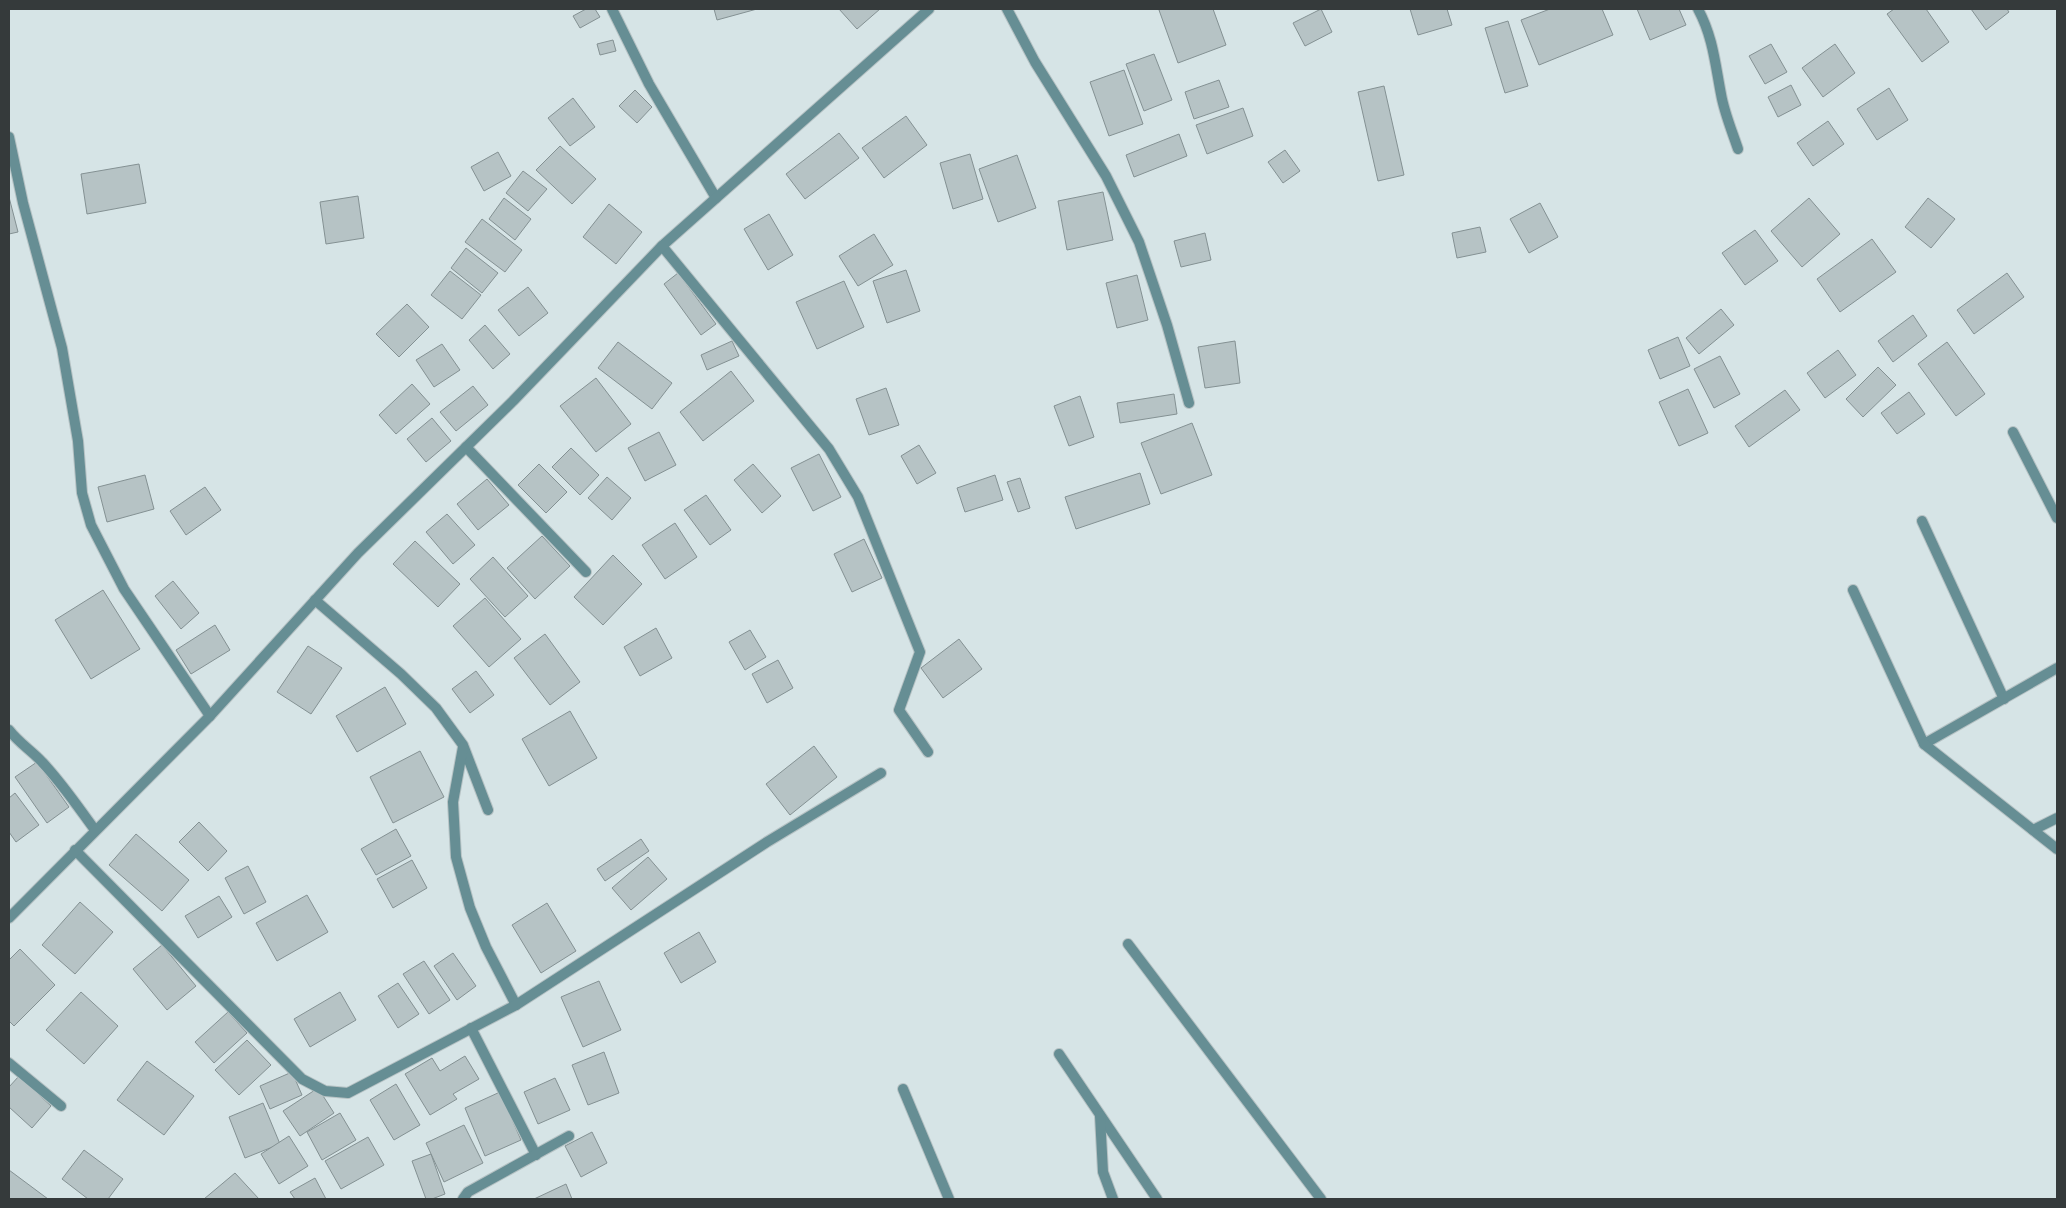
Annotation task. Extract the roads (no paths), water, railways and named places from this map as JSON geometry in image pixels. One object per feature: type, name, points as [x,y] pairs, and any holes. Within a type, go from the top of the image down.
[{"type":"street","points":[[612,9],[649,84],[716,198]]},
{"type":"street","points":[[9,918],[210,716],[358,553],[466,447],[662,246],[929,9]]},
{"type":"street","points":[[1007,9],[1035,62],[1106,176],[1138,242],[1167,325],[1189,403]]},
{"type":"street","points":[[1698,9],[1716,58],[1721,96],[1738,149]]},
{"type":"street","points":[[9,137],[23,203],[62,348],[78,441],[82,494],[91,525],[124,589],[210,716]]},
{"type":"street","points":[[662,246],[829,449],[858,497],[920,652],[899,710],[928,752]]},
{"type":"street","points":[[2013,432],[2057,518]]},
{"type":"street","points":[[466,447],[586,572]]},
{"type":"street","points":[[1922,521],[2004,699]]},
{"type":"street","points":[[1853,590],[1924,744],[2057,849]]},
{"type":"street","points":[[315,600],[436,708],[463,745],[488,810]]},
{"type":"street","points":[[1924,744],[2057,668]]},
{"type":"street","points":[[9,730],[16,740],[40,760],[60,782],[95,830]]},
{"type":"street","points":[[463,745],[453,802],[456,857],[470,908],[486,947],[516,1006]]},
{"type":"street","points":[[75,850],[302,1079],[325,1091],[348,1093],[516,1006],[767,842],[881,773]]},
{"type":"street","points":[[2033,830],[2057,818]]},
{"type":"street","points":[[1128,944],[1321,1199]]},
{"type":"street","points":[[471,1028],[536,1155]]},
{"type":"street","points":[[1059,1054],[1157,1199]]},
{"type":"street","points":[[9,1063],[61,1106]]},
{"type":"street","points":[[903,1090],[949,1199]]},
{"type":"street","points":[[1100,1115],[1103,1172],[1113,1199]]},
{"type":"street","points":[[463,1199],[468,1192],[570,1136]]}]
